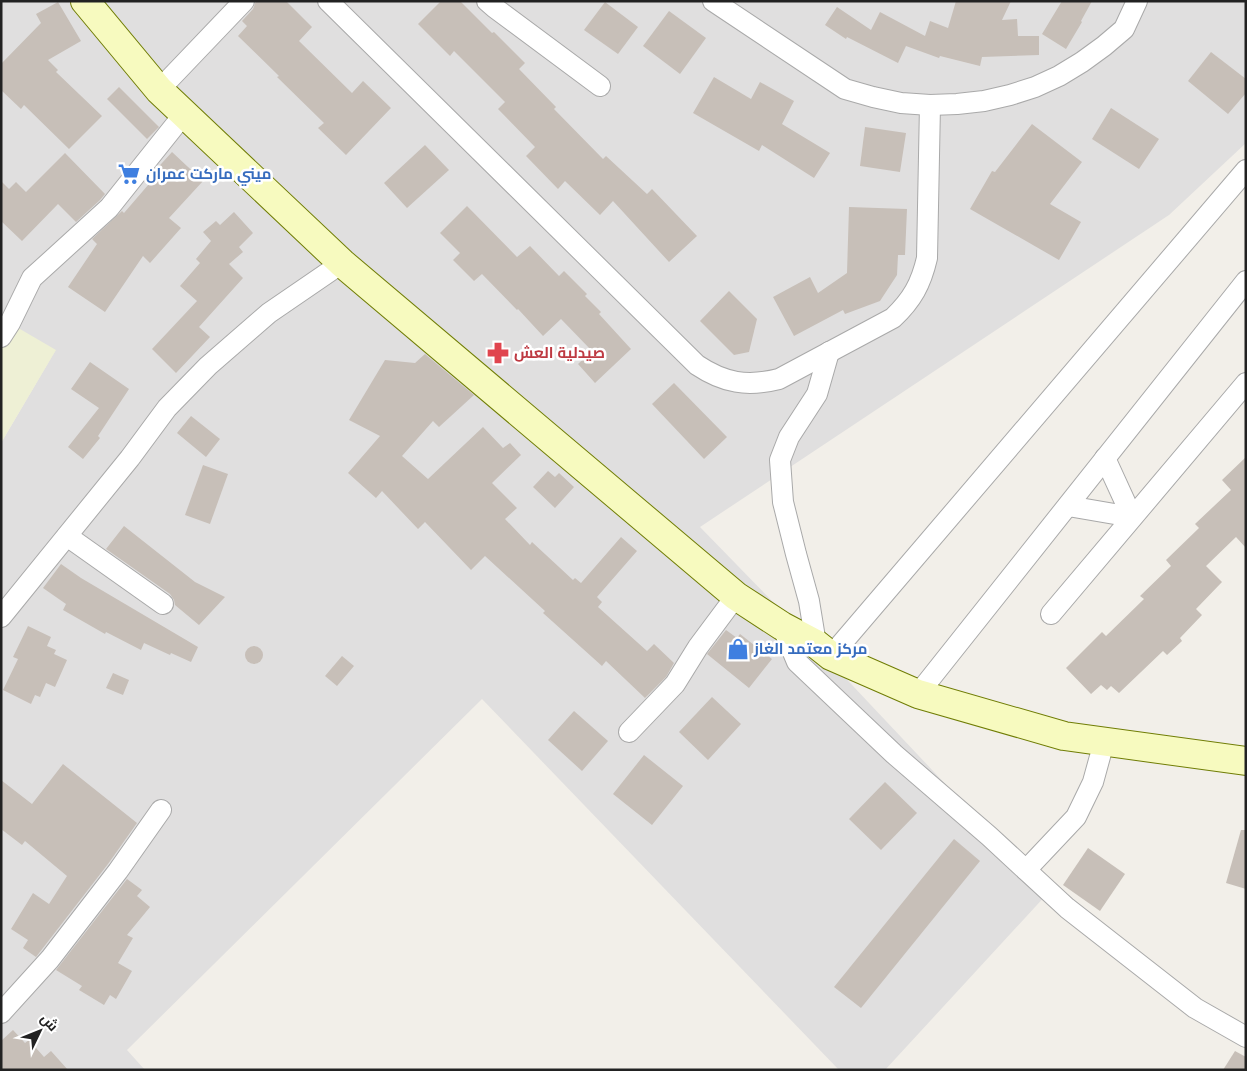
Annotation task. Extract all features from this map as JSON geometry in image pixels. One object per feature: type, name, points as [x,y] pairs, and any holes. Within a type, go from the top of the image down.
[{"type":"main road","points":[[84,1],[159,90],[342,263],[736,596],[823,650],[918,694],[1064,736],[1246,761]]},
{"type":"street","points":[[159,90],[244,1]]},
{"type":"street","points":[[328,1],[697,364],[709,373],[722,379],[736,382],[758,383],[780,379],[893,318],[907,303],[919,285],[927,258],[930,105]]},
{"type":"street","points":[[487,1],[600,86]]},
{"type":"street","points":[[713,1],[845,89],[901,103],[930,105],[984,101],[1010,95],[1059,76],[1082,62],[1124,29],[1137,1]]},
{"type":"street","points":[[1,337],[32,278],[108,208],[184,114]]},
{"type":"street","points":[[823,650],[1246,170]]},
{"type":"street","points":[[1,617],[130,458],[167,408],[208,366],[269,314],[342,263]]},
{"type":"street","points":[[918,694],[1246,281]]},
{"type":"street","points":[[823,650],[783,502],[780,460],[789,437],[818,394],[829,352]]},
{"type":"street","points":[[1051,614],[1246,384]]},
{"type":"street","points":[[1105,458],[1132,517]]},
{"type":"street","points":[[1068,506],[1132,517]]},
{"type":"street","points":[[67,536],[163,604]]},
{"type":"street","points":[[628,732],[675,684],[698,647],[736,596]]},
{"type":"street","points":[[782,626],[798,662],[894,754],[990,836],[1067,908],[1195,1008],[1246,1037]]},
{"type":"street","points":[[1026,870],[1076,817],[1093,782],[1104,742]]},
{"type":"street","points":[[1,1013],[50,959],[118,871],[160,810]]},
{"type":"shaded area","points":[[1,1],[1246,1],[1246,143],[1169,215],[700,527],[804,634],[1048,893],[885,1070],[839,1070],[482,699],[127,1050],[145,1070],[1,1070],[1,443],[55,351],[1,318]]},
{"type":"green space","points":[[1,318],[56,350],[1,443]]},
{"type":"building","points":[[256,1],[286,1],[312,27],[299,41],[352,93],[363,81],[391,108],[346,155],[318,128],[324,123],[238,36],[247,26],[242,21],[253,9]]},
{"type":"building","points":[[441,1],[460,1],[492,33],[494,32],[525,63],[519,69],[556,107],[554,109],[603,159],[606,156],[647,194],[652,189],[697,236],[669,262],[613,201],[600,215],[565,181],[558,189],[526,156],[535,147],[498,109],[505,102],[454,51],[450,56],[418,24]]},
{"type":"building","points":[[956,1],[1011,1],[1002,20],[1017,19],[1018,36],[1039,36],[1039,55],[982,57],[980,66],[940,56],[939,58],[906,46],[898,63],[847,37],[846,39],[825,25],[837,7],[871,30],[880,12],[925,36],[930,21],[948,28]]},
{"type":"building","points":[[1062,1],[1092,1],[1066,49],[1042,34]]},
{"type":"building","points":[[58,2],[81,41],[48,60],[58,70],[56,72],[102,116],[69,149],[24,105],[21,109],[1,90],[1,64],[41,23],[36,14]]},
{"type":"building","points":[[605,2],[638,27],[618,54],[584,30]]},
{"type":"building","points":[[669,11],[706,38],[680,74],[643,46]]},
{"type":"building","points":[[1211,52],[1246,79],[1246,93],[1228,114],[1188,81]]},
{"type":"building","points":[[714,77],[751,99],[760,82],[794,101],[782,124],[830,153],[814,178],[762,145],[759,151],[693,113]]},
{"type":"building","points":[[119,87],[159,127],[147,139],[107,99]]},
{"type":"building","points":[[1111,108],[1159,139],[1139,169],[1092,139]]},
{"type":"building","points":[[1032,124],[1082,162],[1050,204],[1081,222],[1059,260],[970,209],[992,171],[995,172]]},
{"type":"building","points":[[865,127],[906,133],[900,172],[860,166]]},
{"type":"building","points":[[425,145],[449,170],[407,208],[384,183]]},
{"type":"building","points":[[172,152],[203,181],[169,218],[181,228],[150,263],[143,256],[105,312],[68,287],[97,244],[92,239],[122,211],[124,213],[155,177],[152,174]]},
{"type":"building","points":[[65,153],[105,194],[76,222],[58,204],[22,241],[1,221],[1,181],[9,189],[16,182],[26,192]]},
{"type":"building","points":[[467,206],[517,257],[530,246],[559,276],[564,271],[587,294],[585,296],[601,312],[599,314],[631,349],[595,383],[578,364],[592,351],[561,319],[543,336],[482,274],[474,281],[453,260],[460,253],[440,233]]},
{"type":"building","points":[[849,207],[907,209],[905,255],[898,255],[897,275],[880,301],[845,314],[843,310],[794,336],[773,297],[810,277],[818,293],[847,273]]},
{"type":"building","points":[[234,212],[253,233],[239,247],[243,252],[229,264],[243,278],[199,327],[210,337],[176,373],[152,349],[197,301],[180,286],[200,263],[196,259],[211,241],[203,232],[216,221],[220,225]]},
{"type":"building","points":[[729,291],[757,319],[749,352],[734,355],[700,321]]},
{"type":"building","points":[[425,354],[474,395],[439,427],[433,421],[402,456],[428,479],[483,427],[503,448],[510,443],[521,455],[492,483],[517,508],[505,519],[530,545],[532,542],[573,580],[575,578],[581,583],[621,537],[637,551],[597,597],[602,602],[598,607],[647,651],[654,644],[674,663],[666,677],[645,698],[606,661],[602,666],[543,613],[545,611],[485,556],[471,570],[425,522],[418,529],[382,491],[376,498],[348,473],[380,436],[349,420],[385,360],[415,363]]},
{"type":"building","points":[[90,362],[129,389],[98,436],[100,438],[83,459],[68,447],[99,408],[71,389]]},
{"type":"building","points":[[674,383],[727,437],[704,459],[652,404]]},
{"type":"building","points":[[191,416],[220,439],[206,457],[177,433]]},
{"type":"building","points":[[1246,457],[1246,548],[1236,537],[1206,566],[1222,582],[1196,609],[1202,615],[1180,638],[1182,641],[1167,655],[1163,651],[1119,693],[1111,686],[1107,690],[1101,685],[1091,694],[1066,668],[1102,632],[1106,636],[1144,599],[1140,596],[1171,566],[1166,560],[1199,528],[1195,524],[1231,490],[1222,480]]},
{"type":"building","points":[[203,465],[228,474],[210,524],[185,515]]},
{"type":"building","points":[[548,471],[555,477],[559,473],[574,487],[555,508],[533,487]]},
{"type":"building","points":[[124,526],[195,582],[225,597],[199,625],[175,605],[170,594],[106,549]]},
{"type":"building","points":[[61,564],[81,578],[198,647],[191,662],[144,643],[141,650],[106,632],[105,634],[63,610],[66,604],[43,588]]},
{"type":"building","points":[[28,626],[51,637],[47,646],[56,650],[54,654],[67,660],[55,687],[46,683],[40,697],[35,695],[31,704],[3,690],[18,659],[13,657]]},
{"type":"building","points":[[726,630],[737,638],[740,634],[772,659],[749,688],[707,654]]},
{"type":"building","points":[[254,646],[260,649],[263,655],[260,661],[254,664],[248,661],[245,655],[248,649]]},
{"type":"building","points":[[342,656],[354,666],[337,686],[325,676]]},
{"type":"building","points":[[113,673],[129,680],[123,695],[106,688]]},
{"type":"building","points":[[712,697],[741,724],[708,760],[679,732]]},
{"type":"building","points":[[574,711],[608,741],[582,771],[548,740]]},
{"type":"building","points":[[644,755],[683,786],[652,825],[613,794]]},
{"type":"building","points":[[63,764],[137,823],[108,864],[36,957],[23,948],[28,940],[11,929],[33,893],[49,904],[67,876],[25,841],[22,845],[1,829],[1,780],[32,804]]},
{"type":"building","points":[[885,782],[917,813],[881,850],[849,819]]},
{"type":"building","points":[[1241,830],[1246,830],[1246,889],[1226,883]]},
{"type":"building","points":[[954,839],[980,861],[861,1008],[834,987]]},
{"type":"building","points":[[1088,848],[1125,874],[1100,911],[1063,885]]},
{"type":"building","points":[[127,879],[142,890],[137,896],[150,907],[127,935],[133,938],[118,963],[132,971],[116,999],[110,995],[104,1005],[79,990],[82,986],[56,970]]},
{"type":"building","points":[[13,1030],[25,1043],[29,1040],[44,1057],[51,1051],[68,1070],[1,1070],[1,1041]]},
{"type":"building","points":[[1235,1051],[1246,1057],[1246,1070],[1223,1070]]},
{"type":"place","name":"ميني ماركت عمران","points":[[129,174]]},
{"type":"place","name":"صيدلية العش","points":[[498,353]]},
{"type":"place","name":"مركز معتمد الغاز","points":[[738,649]]}]
